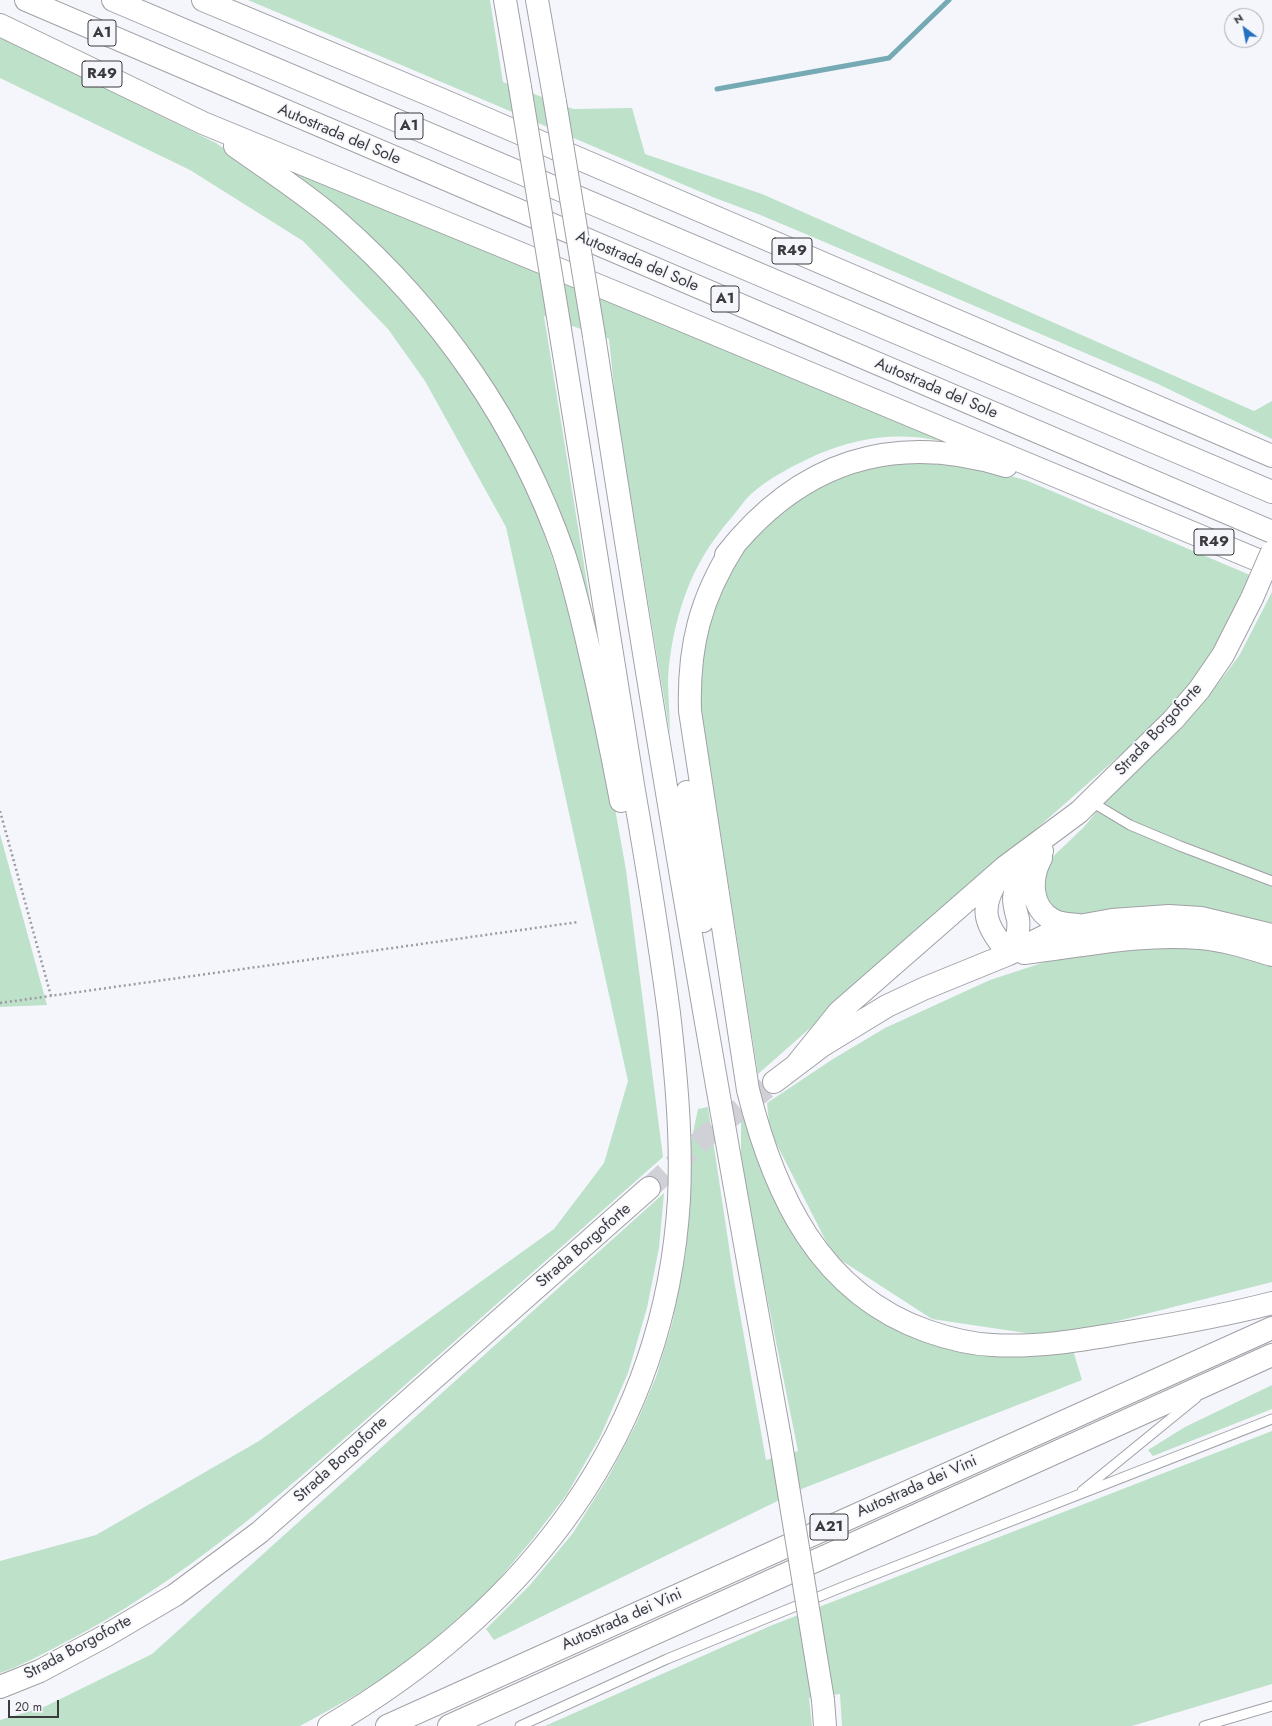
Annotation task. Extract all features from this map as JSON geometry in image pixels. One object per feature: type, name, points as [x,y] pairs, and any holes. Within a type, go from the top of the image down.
[{"type":"main road","name":"Autostrada del Sole","points":[[26,0],[207,79],[1272,532]]},
{"type":"main road","name":"A1","points":[[113,0],[1272,492]]},
{"type":"main road","name":"R49","points":[[203,0],[440,99],[1272,456]]},
{"type":"main road","points":[[227,0],[311,46]]},
{"type":"main road","points":[[329,1726],[383,1693],[418,1669],[457,1637],[496,1601],[562,1525],[594,1477],[615,1440],[653,1347],[666,1295],[679,1200],[678,1106],[673,1047],[660,940],[594,549],[560,323],[505,0]]},
{"type":"main road","points":[[537,0],[594,336],[626,543],[707,1034],[780,1438],[823,1700],[825,1726]]},
{"type":"main road","name":"R49","points":[[0,25],[203,123],[1157,517],[1272,566]]},
{"type":"main road","points":[[203,123],[303,194],[336,220],[390,271],[444,334],[471,371],[506,427],[551,520],[564,556],[582,617],[615,771],[649,962],[673,1047]]},
{"type":"main road","points":[[707,1034],[703,920],[692,841],[683,743],[680,682],[684,646],[697,602],[716,568],[735,544],[759,517],[813,479],[850,462],[868,457],[895,453],[934,452],[991,462],[1068,490],[1157,517]]},
{"type":"main road","points":[[735,544],[712,583],[697,627],[689,682],[690,711],[695,752],[748,1090],[756,1121],[776,1177],[796,1218],[815,1248],[829,1267],[847,1284],[868,1301],[889,1314],[913,1326],[938,1334],[990,1345],[1026,1346],[1058,1344],[1219,1316],[1272,1303]]},
{"type":"main road","name":"Strada Borgoforte","points":[[797,1064],[839,1012],[1005,867],[1084,806],[1173,720],[1199,690],[1223,655],[1252,598],[1272,552]]},
{"type":"main road","points":[[1009,954],[1018,933],[1014,898],[1022,875],[1028,864],[1063,830],[1042,855],[1037,865],[1034,880],[1035,895],[1038,904],[1052,920],[1062,923],[1083,925]]},
{"type":"main road","points":[[1005,867],[992,888],[986,911],[987,922],[1009,954]]},
{"type":"main road","points":[[774,1082],[797,1064],[855,1024],[887,1006],[1009,954],[1057,930],[1142,917],[1169,916],[1201,918],[1272,934]]},
{"type":"main road","points":[[1009,954],[1140,937],[1171,936],[1202,938],[1225,942],[1272,955]]},
{"type":"main road","name":"Strada Borgoforte","points":[[0,1687],[40,1671],[107,1635],[174,1595],[260,1532],[649,1188]]},
{"type":"main road","name":"Autostrada dei Vini","points":[[387,1726],[1272,1328]]},
{"type":"main road","name":"Autostrada dei Vini","points":[[449,1726],[1272,1355]]},
{"type":"lane","points":[[1084,806],[1180,846],[1272,881]]},
{"type":"lane","points":[[1074,1496],[1221,1378]]},
{"type":"lane","points":[[520,1726],[667,1659],[840,1588],[1272,1419]]},
{"type":"lane","points":[[1204,1726],[1272,1706]]},
{"type":"path","points":[[0,811],[51,996]]},
{"type":"path","points":[[0,1003],[578,922]]},
{"type":"green space","points":[[248,0],[490,0],[503,82],[573,109],[632,108],[645,154],[762,194],[1254,411],[1272,401],[1272,439],[1158,384]]},
{"type":"green space","points":[[0,37],[216,143],[299,200],[398,292],[463,375],[508,451],[530,495],[571,611],[611,786],[626,870],[663,1157],[309,1469],[230,1534],[147,1594],[103,1621],[37,1657],[0,1673],[0,1561],[96,1535],[259,1441],[554,1229],[604,1163],[628,1081],[506,527],[425,381],[388,329],[303,241],[190,170],[0,78]]},
{"type":"green space","points":[[282,164],[941,437],[940,441],[924,438],[892,437],[861,440],[846,444],[816,455],[790,468],[772,478],[747,498],[706,551],[693,577],[682,605],[674,635],[669,665],[668,680],[670,734],[617,415],[609,339],[544,316],[592,614],[560,510],[536,458],[495,386],[446,319],[391,257],[332,203]]},
{"type":"green space","points":[[921,460],[987,469],[1028,481],[1250,575],[1222,635],[1192,681],[1152,727],[758,1074],[700,701],[700,669],[705,634],[732,564],[760,530],[793,503],[827,481],[857,469]]},
{"type":"green space","points":[[1272,592],[1272,926],[1062,916],[1044,897],[1043,866],[1084,827],[1122,781],[1166,741],[1204,702],[1239,656]]},
{"type":"green space","points":[[0,834],[47,1005],[0,1007]]},
{"type":"green space","points":[[1152,945],[1211,948],[1272,963],[1272,1282],[1098,1326],[1039,1335],[932,1319],[833,1255],[770,1131],[767,1103],[833,1059],[885,1028],[990,980],[1045,962],[1104,951]]},
{"type":"green space","points":[[741,1097],[755,1145],[878,1318],[1073,1350],[1082,1380],[804,1488],[494,1640],[486,1629],[530,1585],[573,1533],[610,1474],[636,1424],[656,1377],[672,1324],[686,1252],[690,1146],[698,1109],[708,1107],[734,1280],[766,1460],[798,1451],[746,1193],[741,1160]]},
{"type":"green space","points":[[664,1193],[659,1248],[647,1308],[628,1373],[600,1437],[567,1494],[531,1541],[488,1592],[439,1635],[392,1673],[300,1726],[0,1726],[0,1720],[44,1707],[152,1654]]},
{"type":"green space","points":[[1272,1385],[1272,1409],[1153,1456],[1148,1450],[1185,1427]]},
{"type":"green space","points":[[1272,1431],[1272,1684],[1132,1726],[842,1726],[840,1694],[809,1698],[812,1726],[545,1726],[770,1626]]},
{"type":"waterway","points":[[717,89],[889,58],[949,0]]},
{"type":"tunnel","points":[[649,1188],[705,1137],[774,1082]]}]
